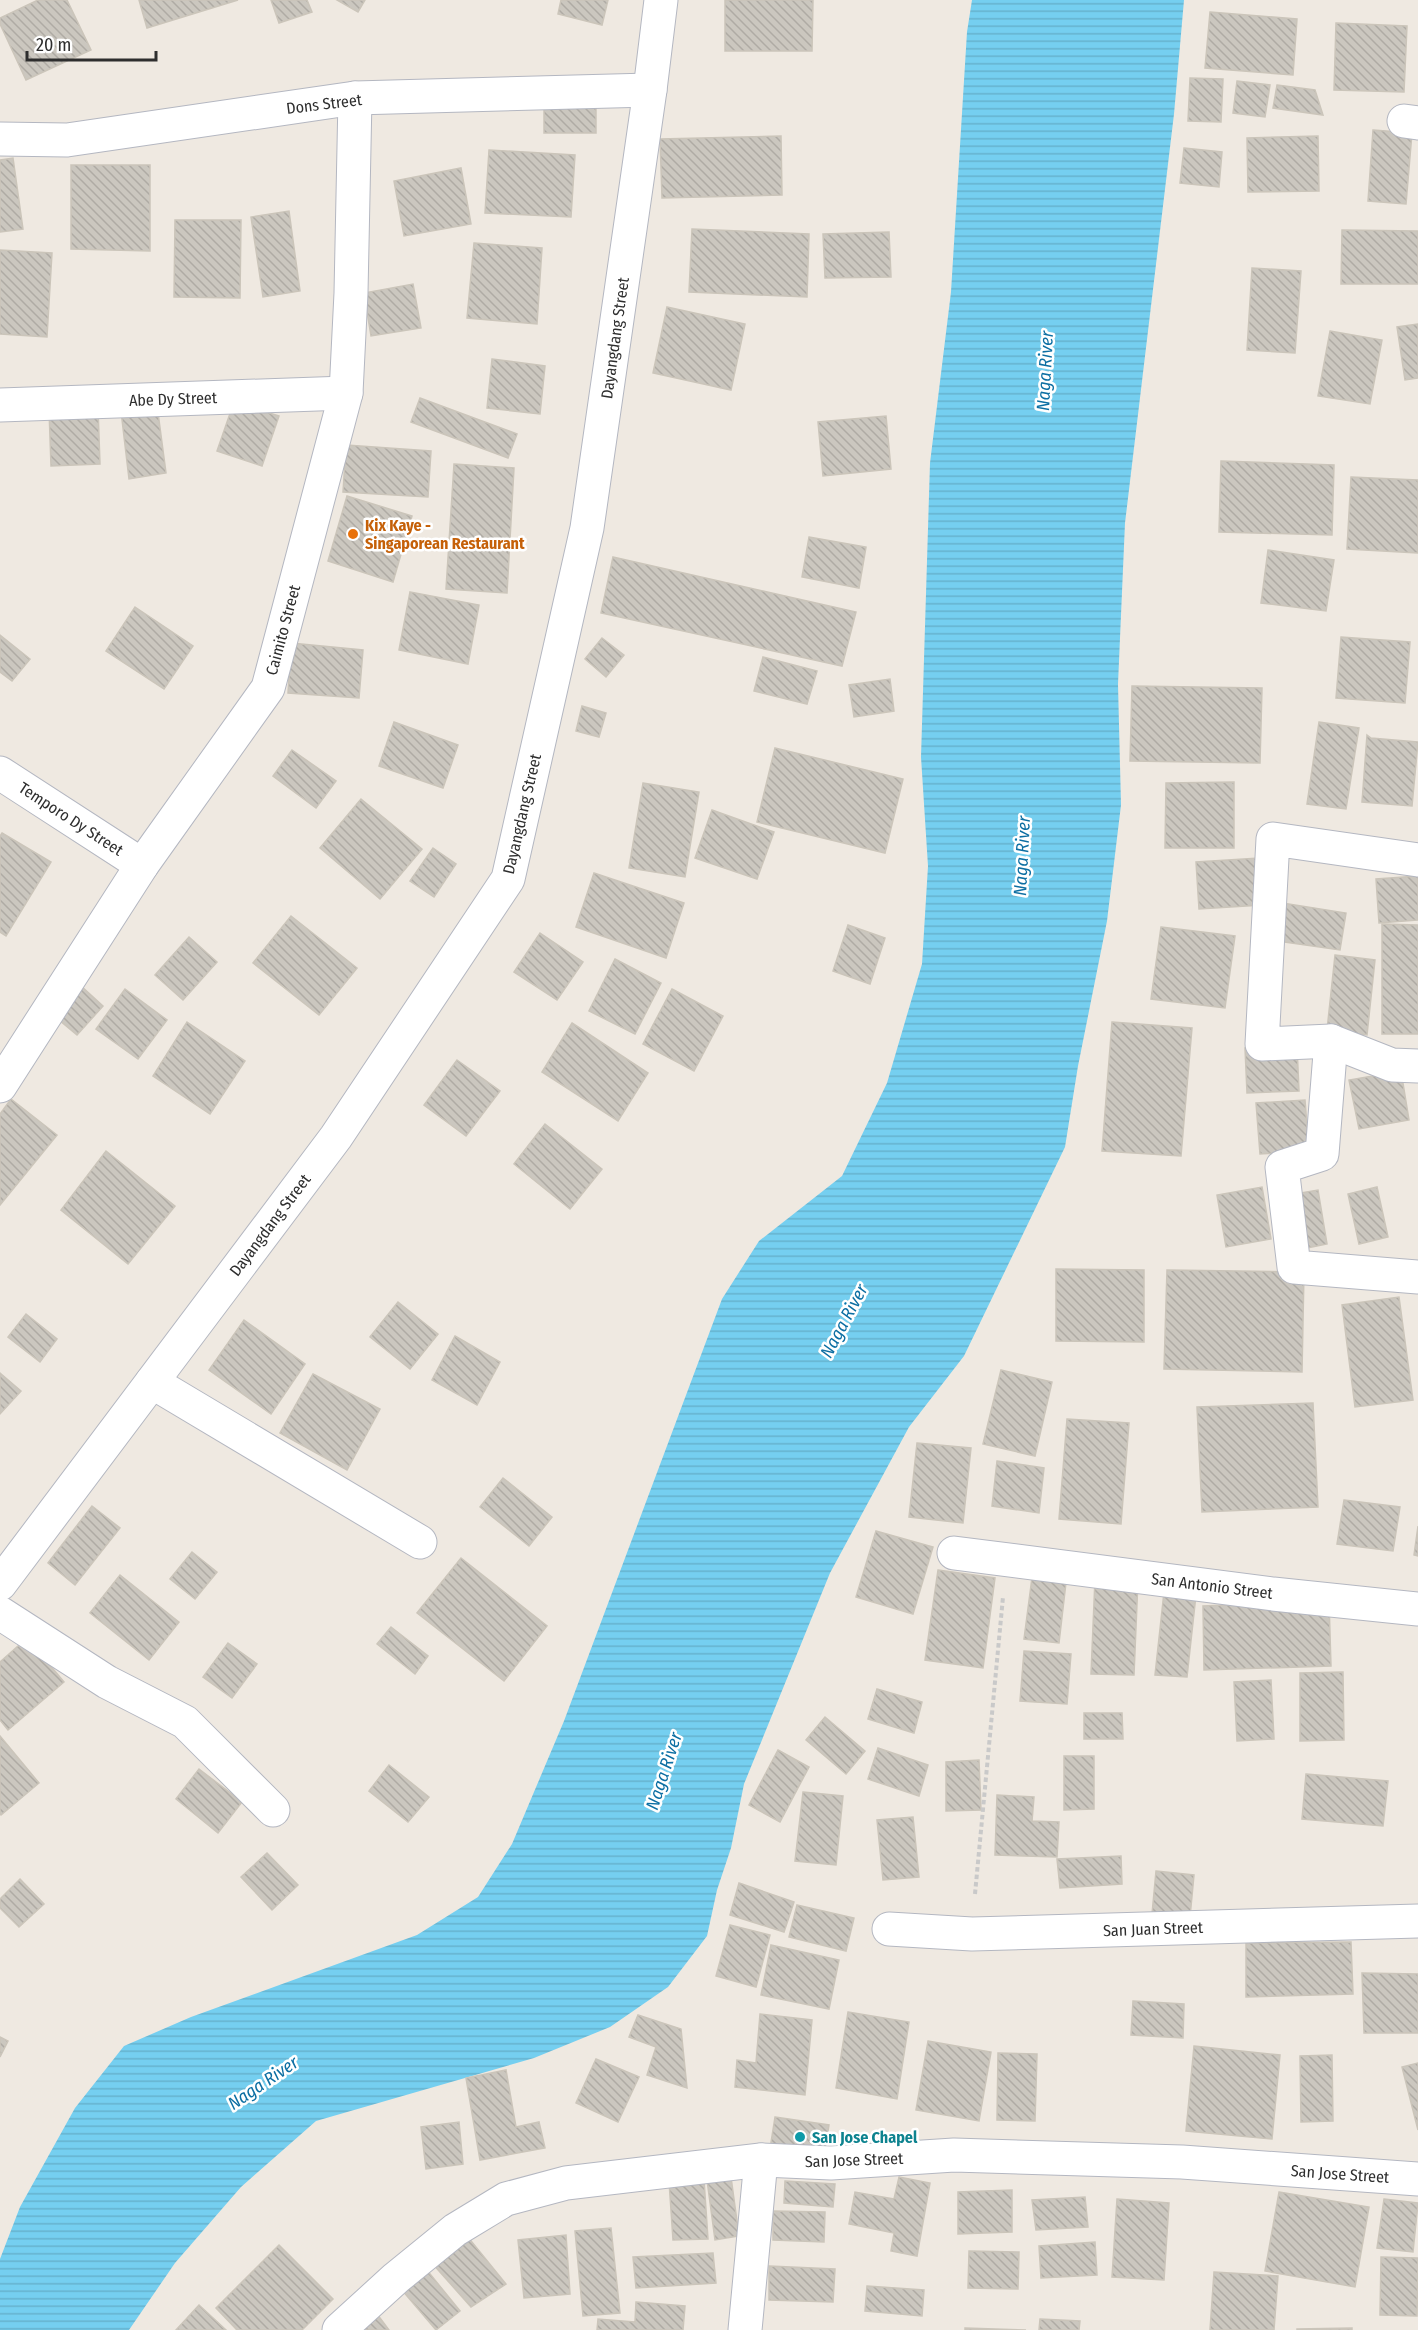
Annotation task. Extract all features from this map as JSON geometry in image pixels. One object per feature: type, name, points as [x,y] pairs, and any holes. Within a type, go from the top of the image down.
[{"type":"street","name":"Dayangdang Street","points":[[0,1584],[336,1137],[508,879],[587,528],[661,0]]},
{"type":"street","name":"Dons Street","points":[[0,139],[67,140],[355,98],[650,90]]},
{"type":"street","name":"Caimito Street","points":[[0,1086],[142,866],[268,688],[346,393],[351,293],[355,98]]},
{"type":"street","name":"Abe Dy Street","points":[[0,405],[346,393]]},
{"type":"street","name":"Temporo Dy Street","points":[[0,773],[142,866]]},
{"type":"street","points":[[1418,860],[1273,839],[1262,1044],[1331,1041],[1392,1065],[1418,1066]]},
{"type":"street","points":[[1331,1041],[1322,1154],[1282,1167],[1294,1267],[1418,1277]]},
{"type":"street","points":[[152,1382],[420,1542]]},
{"type":"street","name":"San Antonio Street","points":[[954,1553],[1273,1594],[1418,1609]]},
{"type":"street","points":[[0,1613],[107,1682],[185,1722],[273,1810]]},
{"type":"street","name":"San Juan Street","points":[[889,1929],[972,1934],[1418,1921]]},
{"type":"street","name":"San Jose Street","points":[[339,2330],[396,2278],[454,2230],[506,2199],[566,2183],[761,2160],[831,2163],[954,2155],[1171,2162],[1418,2179]]},
{"type":"street","points":[[745,2330],[761,2160]]},
{"type":"path","points":[[972,1934],[1007,1560]]},
{"type":"water","name":"Naga River","points":[[972,0],[1184,0],[1174,114],[1125,523],[1118,684],[1121,805],[1107,921],[1078,1066],[1065,1147],[964,1356],[909,1427],[830,1573],[744,1784],[731,1848],[717,1890],[707,1936],[668,1987],[610,2027],[534,2058],[316,2121],[241,2187],[175,2263],[129,2330],[0,2330],[0,2259],[20,2207],[75,2108],[124,2046],[191,2017],[417,1935],[478,1897],[512,1844],[564,1721],[722,1299],[759,1241],[842,1176],[887,1083],[922,964],[928,866],[921,757],[930,463],[951,292],[967,32]]},
{"type":"building","points":[[38,0],[67,0],[91,50],[26,80],[0,24],[0,18]]},
{"type":"building","points":[[139,0],[238,0],[147,28]]},
{"type":"building","points":[[271,0],[307,0],[312,12],[279,23]]},
{"type":"building","points":[[337,0],[365,0],[358,12]]},
{"type":"building","points":[[561,0],[608,0],[602,25],[558,14]]},
{"type":"building","points":[[725,0],[813,0],[812,51],[725,51]]},
{"type":"building","points":[[1210,12],[1297,19],[1293,75],[1205,68]]},
{"type":"building","points":[[1336,23],[1407,26],[1404,92],[1334,90]]},
{"type":"building","points":[[1190,78],[1223,79],[1221,122],[1188,121]]},
{"type":"building","points":[[1237,81],[1270,85],[1265,117],[1233,113]]},
{"type":"building","points":[[1277,85],[1315,90],[1323,115],[1273,108]]},
{"type":"building","points":[[544,100],[596,100],[596,133],[544,133]]},
{"type":"building","points":[[1373,130],[1412,133],[1406,204],[1368,201]]},
{"type":"building","points":[[781,136],[782,195],[662,198],[660,139]]},
{"type":"building","points":[[1318,136],[1319,191],[1248,192],[1247,138]]},
{"type":"building","points":[[1184,148],[1222,152],[1219,187],[1180,183]]},
{"type":"building","points":[[489,150],[575,155],[571,217],[485,213]]},
{"type":"building","points":[[13,158],[23,229],[0,232],[0,160]]},
{"type":"building","points":[[71,165],[150,165],[150,251],[71,249]]},
{"type":"building","points":[[461,168],[471,224],[404,236],[394,181]]},
{"type":"building","points":[[289,211],[300,291],[263,297],[251,217]]},
{"type":"building","points":[[175,220],[241,220],[240,298],[174,297]]},
{"type":"building","points":[[692,229],[809,234],[807,297],[689,292]]},
{"type":"building","points":[[1342,230],[1418,231],[1418,284],[1341,284]]},
{"type":"building","points":[[889,232],[891,277],[825,278],[823,234]]},
{"type":"building","points":[[474,243],[542,248],[537,324],[467,318]]},
{"type":"building","points":[[0,250],[52,253],[47,337],[0,334]]},
{"type":"building","points":[[1252,268],[1301,271],[1295,353],[1247,350]]},
{"type":"building","points":[[413,284],[421,328],[371,336],[364,293]]},
{"type":"building","points":[[667,307],[745,324],[731,390],[653,373]]},
{"type":"building","points":[[1418,324],[1418,378],[1405,380],[1397,327]]},
{"type":"building","points":[[1330,331],[1382,340],[1370,404],[1318,396]]},
{"type":"building","points":[[492,359],[545,366],[540,414],[487,408]]},
{"type":"building","points":[[420,398],[517,434],[508,458],[411,422]]},
{"type":"building","points":[[234,402],[279,416],[262,466],[217,451]]},
{"type":"building","points":[[157,405],[166,473],[129,479],[121,411]]},
{"type":"building","points":[[98,408],[100,464],[51,466],[49,409]]},
{"type":"building","points":[[886,416],[891,469],[823,476],[818,422]]},
{"type":"building","points":[[346,445],[431,451],[428,497],[343,492]]},
{"type":"building","points":[[1221,461],[1334,465],[1332,535],[1219,532]]},
{"type":"building","points":[[454,464],[514,468],[507,593],[446,589]]},
{"type":"building","points":[[1351,477],[1418,480],[1418,553],[1347,549]]},
{"type":"building","points":[[347,496],[412,516],[393,582],[328,561]]},
{"type":"building","points":[[809,537],[866,547],[859,588],[802,577]]},
{"type":"building","points":[[1268,550],[1334,560],[1326,611],[1261,603]]},
{"type":"building","points":[[613,557],[856,612],[842,666],[601,613]]},
{"type":"building","points":[[410,592],[479,605],[468,664],[399,650]]},
{"type":"building","points":[[135,607],[193,646],[164,689],[106,651]]},
{"type":"building","points":[[0,635],[30,659],[12,681],[0,672]]},
{"type":"building","points":[[1341,637],[1410,642],[1405,703],[1336,698]]},
{"type":"building","points":[[602,638],[624,655],[606,677],[585,659]]},
{"type":"building","points":[[291,643],[363,650],[359,698],[288,693]]},
{"type":"building","points":[[763,657],[817,671],[807,704],[754,691]]},
{"type":"building","points":[[890,679],[894,711],[854,717],[849,685]]},
{"type":"building","points":[[1132,686],[1262,688],[1260,763],[1130,761]]},
{"type":"building","points":[[582,706],[606,713],[599,737],[576,731]]},
{"type":"building","points":[[394,722],[458,745],[443,788],[379,766]]},
{"type":"building","points":[[1319,722],[1359,728],[1346,809],[1307,804]]},
{"type":"building","points":[[1367,735],[1371,738],[1418,742],[1412,806],[1362,802]]},
{"type":"building","points":[[775,748],[903,779],[885,853],[757,822]]},
{"type":"building","points":[[292,750],[336,781],[316,808],[273,776]]},
{"type":"building","points":[[1234,782],[1234,848],[1165,848],[1166,783]]},
{"type":"building","points":[[643,783],[699,792],[685,877],[629,868]]},
{"type":"building","points":[[361,799],[422,849],[380,899],[320,848]]},
{"type":"building","points":[[712,810],[774,832],[757,879],[695,858]]},
{"type":"building","points":[[2,833],[51,862],[6,936],[0,932],[0,836]]},
{"type":"building","points":[[433,848],[456,864],[434,897],[410,881]]},
{"type":"building","points":[[1259,858],[1262,905],[1199,909],[1196,862]]},
{"type":"building","points":[[594,873],[684,903],[666,958],[576,927]]},
{"type":"building","points":[[1418,876],[1418,920],[1379,923],[1376,879]]},
{"type":"building","points":[[1276,902],[1346,913],[1340,950],[1271,940]]},
{"type":"building","points":[[291,916],[357,968],[319,1015],[253,963]]},
{"type":"building","points":[[1382,924],[1418,925],[1418,1034],[1382,1034]]},
{"type":"building","points":[[848,925],[885,938],[870,984],[833,971]]},
{"type":"building","points":[[1161,927],[1235,936],[1225,1008],[1151,999]]},
{"type":"building","points":[[540,933],[583,962],[557,1000],[514,972]]},
{"type":"building","points":[[189,937],[217,962],[183,1000],[155,975]]},
{"type":"building","points":[[1335,955],[1375,960],[1367,1035],[1327,1030]]},
{"type":"building","points":[[615,959],[661,983],[635,1034],[589,1011]]},
{"type":"building","points":[[80,985],[103,1006],[77,1035],[53,1015]]},
{"type":"building","points":[[125,989],[167,1020],[138,1059],[96,1029]]},
{"type":"building","points":[[672,989],[723,1016],[694,1071],[643,1044]]},
{"type":"building","points":[[187,1022],[245,1061],[210,1114],[153,1076]]},
{"type":"building","points":[[1112,1022],[1192,1028],[1181,1156],[1102,1151]]},
{"type":"building","points":[[572,1023],[648,1073],[618,1121],[542,1072]]},
{"type":"building","points":[[1297,1046],[1299,1091],[1247,1093],[1245,1048]]},
{"type":"building","points":[[457,1060],[500,1091],[466,1136],[424,1105]]},
{"type":"building","points":[[1401,1071],[1409,1120],[1359,1129],[1349,1080]]},
{"type":"building","points":[[11,1099],[57,1135],[0,1205],[0,1114]]},
{"type":"building","points":[[1305,1100],[1309,1151],[1260,1154],[1256,1103]]},
{"type":"building","points":[[545,1124],[602,1169],[570,1209],[514,1164]]},
{"type":"building","points":[[106,1151],[175,1206],[128,1264],[61,1210]]},
{"type":"building","points":[[1262,1187],[1271,1239],[1226,1247],[1217,1195]]},
{"type":"building","points":[[1377,1187],[1388,1237],[1359,1244],[1348,1194]]},
{"type":"building","points":[[1318,1190],[1327,1244],[1297,1250],[1288,1195]]},
{"type":"building","points":[[1056,1269],[1144,1270],[1144,1342],[1056,1341]]},
{"type":"building","points":[[1167,1270],[1304,1272],[1302,1372],[1164,1369]]},
{"type":"building","points":[[1399,1297],[1413,1400],[1355,1407],[1342,1305]]},
{"type":"building","points":[[398,1302],[438,1334],[410,1369],[370,1337]]},
{"type":"building","points":[[26,1314],[57,1339],[40,1362],[8,1337]]},
{"type":"building","points":[[244,1320],[305,1364],[271,1414],[209,1370]]},
{"type":"building","points":[[455,1336],[500,1362],[477,1405],[432,1380]]},
{"type":"building","points":[[1001,1370],[1052,1382],[1035,1456],[983,1444]]},
{"type":"building","points":[[0,1373],[21,1391],[0,1414]]},
{"type":"building","points":[[313,1374],[380,1409],[347,1470],[280,1433]]},
{"type":"building","points":[[1313,1403],[1318,1507],[1202,1512],[1197,1407]]},
{"type":"building","points":[[1067,1419],[1129,1423],[1121,1524],[1059,1519]]},
{"type":"building","points":[[917,1443],[971,1448],[963,1523],[909,1517]]},
{"type":"building","points":[[997,1461],[1044,1468],[1039,1513],[992,1506]]},
{"type":"building","points":[[503,1478],[552,1517],[529,1546],[480,1507]]},
{"type":"building","points":[[1344,1500],[1400,1507],[1393,1551],[1337,1544]]},
{"type":"building","points":[[92,1506],[120,1528],[75,1585],[48,1563]]},
{"type":"building","points":[[1418,1526],[1418,1556],[1414,1555]]},
{"type":"building","points":[[876,1531],[933,1547],[913,1614],[856,1597]]},
{"type":"building","points":[[192,1552],[217,1572],[195,1599],[170,1579]]},
{"type":"building","points":[[461,1558],[547,1626],[504,1681],[417,1613]]},
{"type":"building","points":[[938,1570],[995,1578],[983,1668],[925,1660]]},
{"type":"building","points":[[1033,1570],[1067,1574],[1059,1643],[1024,1639]]},
{"type":"building","points":[[120,1575],[179,1622],[149,1660],[90,1613]]},
{"type":"building","points":[[1095,1579],[1138,1580],[1134,1675],[1091,1674]]},
{"type":"building","points":[[1164,1592],[1196,1595],[1187,1677],[1155,1675]]},
{"type":"building","points":[[1329,1601],[1331,1666],[1204,1670],[1203,1606]]},
{"type":"building","points":[[391,1627],[428,1656],[415,1674],[377,1644]]},
{"type":"building","points":[[27,1638],[64,1682],[8,1730],[0,1720],[0,1662]]},
{"type":"building","points":[[228,1643],[257,1664],[232,1698],[203,1677]]},
{"type":"building","points":[[1024,1651],[1071,1654],[1067,1704],[1020,1701]]},
{"type":"building","points":[[1343,1672],[1344,1740],[1300,1741],[1300,1673]]},
{"type":"building","points":[[1271,1680],[1274,1739],[1237,1741],[1234,1682]]},
{"type":"building","points":[[877,1689],[922,1702],[914,1733],[868,1719]]},
{"type":"building","points":[[1084,1713],[1122,1713],[1123,1739],[1084,1739]]},
{"type":"building","points":[[825,1717],[865,1751],[846,1774],[806,1740]]},
{"type":"building","points":[[0,1736],[39,1783],[1,1815],[0,1814]]},
{"type":"building","points":[[878,1748],[928,1765],[919,1796],[868,1779]]},
{"type":"building","points":[[778,1750],[809,1767],[780,1822],[749,1805]]},
{"type":"building","points":[[1064,1756],[1094,1756],[1094,1809],[1064,1810]]},
{"type":"building","points":[[979,1760],[981,1810],[946,1811],[946,1762]]},
{"type":"building","points":[[389,1765],[429,1797],[408,1822],[369,1791]]},
{"type":"building","points":[[199,1769],[242,1802],[218,1833],[176,1799]]},
{"type":"building","points":[[1306,1774],[1388,1781],[1383,1826],[1302,1819]]},
{"type":"building","points":[[803,1792],[843,1796],[836,1865],[795,1861]]},
{"type":"building","points":[[997,1795],[1034,1797],[1032,1821],[1059,1822],[1057,1857],[995,1855]]},
{"type":"building","points":[[913,1817],[919,1877],[883,1880],[877,1820]]},
{"type":"building","points":[[267,1853],[298,1885],[272,1910],[241,1877]]},
{"type":"building","points":[[1121,1856],[1122,1884],[1060,1888],[1057,1859]]},
{"type":"building","points":[[1156,1871],[1194,1875],[1190,1917],[1152,1914]]},
{"type":"building","points":[[20,1879],[44,1904],[19,1927],[0,1908],[0,1899]]},
{"type":"building","points":[[739,1883],[794,1902],[784,1932],[730,1915]]},
{"type":"building","points":[[797,1905],[854,1918],[846,1951],[789,1937]]},
{"type":"building","points":[[730,1925],[770,1935],[756,1987],[716,1976]]},
{"type":"building","points":[[1351,1942],[1353,1994],[1246,1997],[1246,1943]]},
{"type":"building","points":[[771,1945],[839,1960],[829,2009],[761,1995]]},
{"type":"building","points":[[1362,1973],[1418,1974],[1418,2033],[1364,2033]]},
{"type":"building","points":[[1133,2001],[1184,2004],[1183,2038],[1131,2035]]},
{"type":"building","points":[[848,2012],[909,2022],[897,2099],[836,2088]]},
{"type":"building","points":[[760,2014],[812,2020],[805,2095],[735,2087],[737,2060],[756,2063]]},
{"type":"building","points":[[638,2015],[681,2029],[687,2088],[647,2075],[656,2047],[629,2037]]},
{"type":"building","points":[[0,2037],[8,2041],[0,2057]]},
{"type":"building","points":[[928,2041],[991,2052],[979,2121],[916,2110]]},
{"type":"building","points":[[1194,2046],[1280,2055],[1272,2139],[1186,2131]]},
{"type":"building","points":[[998,2053],[1037,2054],[1035,2121],[997,2120]]},
{"type":"building","points":[[1332,2055],[1333,2121],[1301,2122],[1300,2056]]},
{"type":"building","points":[[596,2059],[639,2077],[618,2122],[576,2103]]},
{"type":"building","points":[[1418,2063],[1418,2130],[1402,2067]]},
{"type":"building","points":[[506,2070],[516,2127],[539,2122],[545,2148],[480,2160],[466,2078]]},
{"type":"building","name":"San Jose Chapel","points":[[775,2117],[829,2125],[824,2158],[770,2149]]},
{"type":"building","points":[[459,2122],[463,2164],[426,2169],[421,2127]]},
{"type":"building","points":[[731,2177],[739,2236],[715,2240],[707,2180]]},
{"type":"building","points":[[899,2177],[930,2183],[917,2256],[891,2251],[894,2233],[849,2224],[855,2192],[894,2199]]},
{"type":"building","points":[[704,2180],[708,2239],[673,2240],[669,2181]]},
{"type":"building","points":[[785,2181],[835,2184],[833,2207],[784,2203]]},
{"type":"building","points":[[1012,2190],[1012,2232],[958,2234],[958,2192]]},
{"type":"building","points":[[1279,2192],[1369,2207],[1355,2287],[1265,2271]]},
{"type":"building","points":[[1085,2197],[1088,2227],[1036,2230],[1032,2200]]},
{"type":"building","points":[[1117,2199],[1169,2203],[1164,2280],[1112,2277]]},
{"type":"building","points":[[1384,2199],[1418,2203],[1413,2252],[1377,2248]]},
{"type":"building","points":[[773,2211],[825,2212],[824,2242],[773,2240]]},
{"type":"building","points":[[611,2228],[620,2313],[583,2316],[575,2231]]},
{"type":"building","points":[[566,2235],[570,2294],[524,2298],[518,2240]]},
{"type":"building","points":[[467,2236],[506,2284],[471,2307],[432,2263]]},
{"type":"building","points":[[1095,2242],[1097,2275],[1041,2278],[1039,2246]]},
{"type":"building","points":[[279,2245],[333,2299],[302,2330],[237,2330],[216,2308]]},
{"type":"building","points":[[969,2251],[1019,2252],[1018,2289],[968,2288]]},
{"type":"building","points":[[713,2253],[716,2283],[636,2288],[633,2257]]},
{"type":"building","points":[[1381,2257],[1418,2258],[1417,2316],[1380,2315]]},
{"type":"building","points":[[769,2266],[835,2269],[833,2302],[769,2300]]},
{"type":"building","points":[[426,2269],[460,2311],[436,2330],[402,2290]]},
{"type":"building","points":[[1214,2272],[1278,2276],[1274,2330],[1210,2330]]},
{"type":"building","points":[[867,2286],[924,2290],[922,2316],[865,2311]]},
{"type":"building","points":[[636,2302],[685,2306],[683,2330],[597,2330],[598,2319],[635,2322]]},
{"type":"building","points":[[199,2305],[226,2330],[176,2330]]},
{"type":"building","points":[[377,2314],[389,2330],[355,2330]]},
{"type":"building","points":[[1040,2319],[1080,2321],[1079,2330],[1039,2330]]},
{"type":"building","points":[[965,2328],[1026,2330],[965,2330]]},
{"type":"building","points":[[1352,2328],[1352,2330],[1297,2330],[1297,2329]]},
{"type":"place","name":"Kix Kaye - Singaporean Restaurant","points":[[353,534]]},
{"type":"place","name":"San Jose Chapel","points":[[800,2137]]}]
